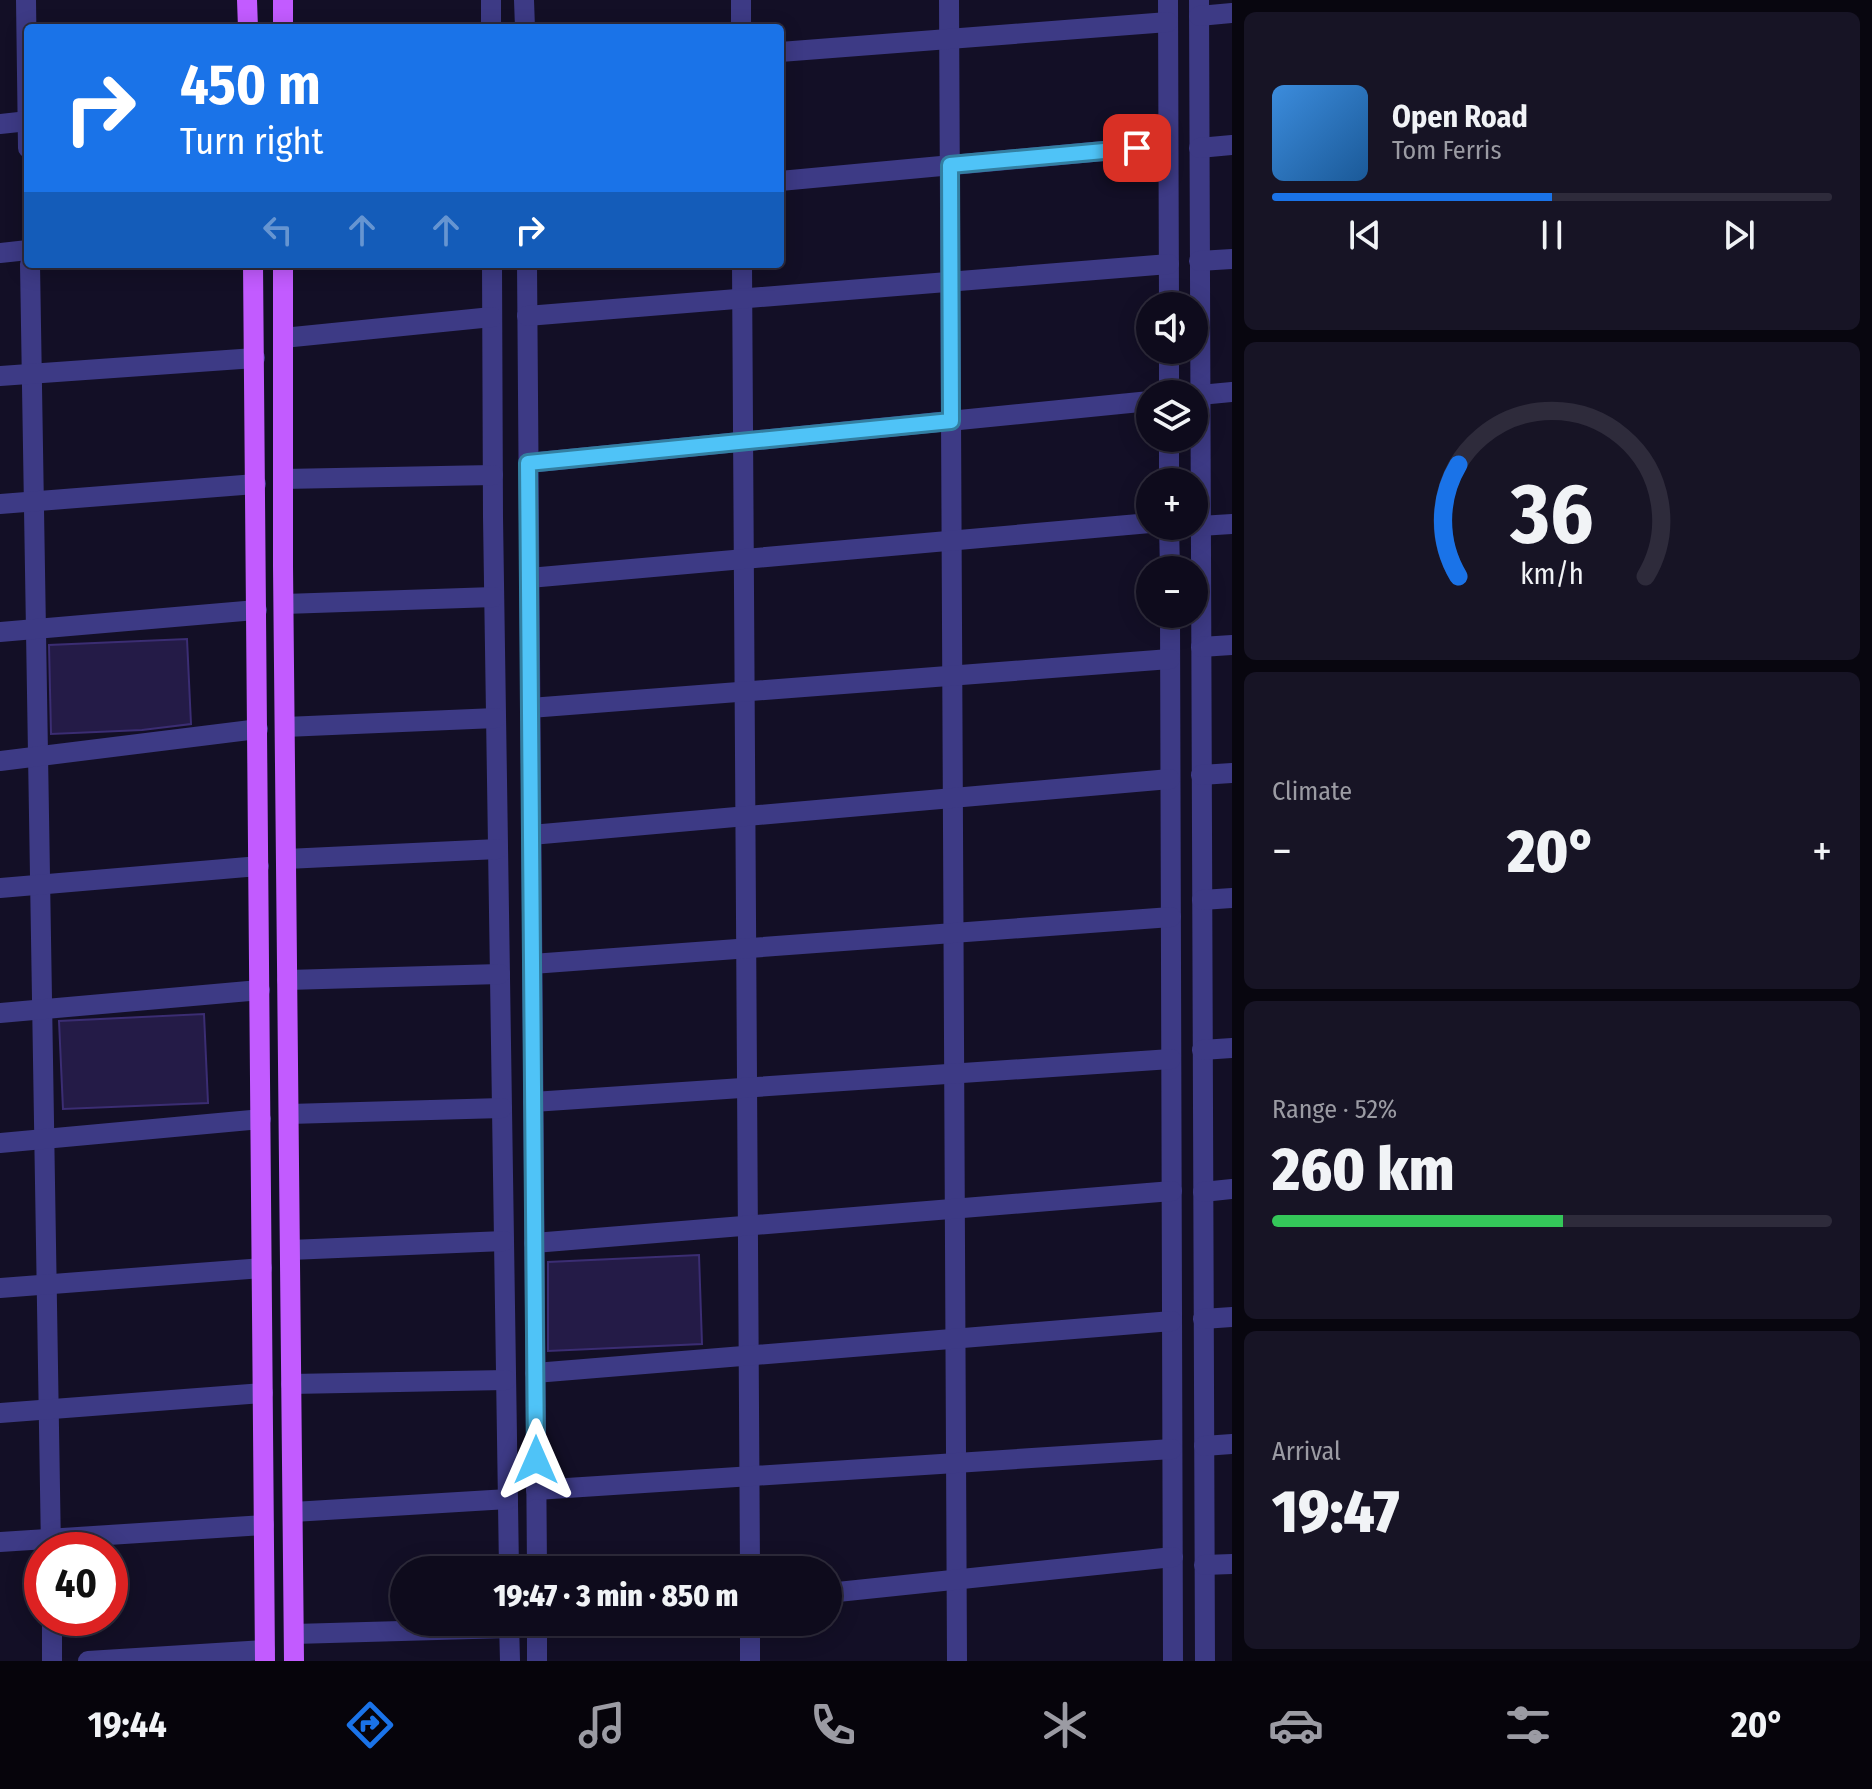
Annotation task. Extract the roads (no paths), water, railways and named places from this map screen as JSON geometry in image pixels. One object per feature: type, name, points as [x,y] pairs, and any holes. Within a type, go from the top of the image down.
[{"type":"main road","points":[[247,0],[248,24]]},
{"type":"main road","points":[[283,0],[283,24]]},
{"type":"main road","points":[[253,268],[265,1655]]},
{"type":"main road","points":[[283,268],[294,1661]]},
{"type":"street","points":[[26,0],[26,24]]},
{"type":"street","points":[[491,0],[491,24]]},
{"type":"street","points":[[524,0],[525,24]]},
{"type":"street","points":[[741,0],[741,24]]},
{"type":"street","points":[[949,0],[957,1661]]},
{"type":"street","points":[[1168,0],[1169,292]]},
{"type":"street","points":[[1200,380],[1199,8],[1232,13]]},
{"type":"street","points":[[784,52],[1168,22]]},
{"type":"street","points":[[0,124],[24,121]]},
{"type":"street","points":[[784,181],[1168,145]]},
{"type":"street","points":[[1199,148],[1232,145]]},
{"type":"street","points":[[0,253],[24,250]]},
{"type":"street","points":[[1199,261],[1232,259]]},
{"type":"street","points":[[527,316],[1169,264]]},
{"type":"street","points":[[30,268],[51,1532]]},
{"type":"street","points":[[492,268],[509,1556]]},
{"type":"street","points":[[527,268],[537,1556]]},
{"type":"street","points":[[742,268],[750,1556]]},
{"type":"street","points":[[283,338],[492,317]]},
{"type":"street","points":[[0,376],[255,358]]},
{"type":"street","points":[[1208,394],[1232,392]]},
{"type":"street","points":[[528,463],[1136,402]]},
{"type":"street","points":[[283,479],[493,475]]},
{"type":"street","points":[[0,504],[256,484]]},
{"type":"street","points":[[529,578],[1136,524]]},
{"type":"street","points":[[1208,526],[1232,524]]},
{"type":"street","points":[[1200,540],[1205,1661]]},
{"type":"street","points":[[284,604],[494,597]]},
{"type":"street","points":[[0,632],[257,610]]},
{"type":"street","points":[[1170,628],[1173,1661]]},
{"type":"street","points":[[1201,647],[1232,645]]},
{"type":"street","points":[[530,708],[1170,659]]},
{"type":"street","points":[[285,727],[496,718]]},
{"type":"street","points":[[0,761],[258,729]]},
{"type":"street","points":[[1201,775],[1232,773]]},
{"type":"street","points":[[531,835],[1170,779]]},
{"type":"street","points":[[286,859],[498,849]]},
{"type":"street","points":[[0,888],[259,866]]},
{"type":"street","points":[[1202,900],[1232,898]]},
{"type":"street","points":[[532,964],[1171,917]]},
{"type":"street","points":[[287,980],[500,974]]},
{"type":"street","points":[[0,1013],[260,990]]},
{"type":"street","points":[[1202,1050],[1232,1048]]},
{"type":"street","points":[[533,1102],[1171,1059]]},
{"type":"street","points":[[289,1114],[502,1108]]},
{"type":"street","points":[[0,1143],[261,1119]]},
{"type":"street","points":[[1203,1192],[1232,1189]]},
{"type":"street","points":[[534,1243],[1172,1191]]},
{"type":"street","points":[[290,1250],[504,1241]]},
{"type":"street","points":[[0,1288],[262,1268]]},
{"type":"street","points":[[1203,1319],[1232,1317]]},
{"type":"street","points":[[535,1373],[1172,1321]]},
{"type":"street","points":[[291,1384],[506,1380]]},
{"type":"street","points":[[0,1413],[263,1393]]},
{"type":"street","points":[[1204,1446],[1232,1444]]},
{"type":"street","points":[[536,1490],[1172,1449]]},
{"type":"street","points":[[293,1512],[508,1499]]},
{"type":"street","points":[[128,1537],[264,1525]]},
{"type":"street","points":[[0,1542],[24,1543]]},
{"type":"street","points":[[842,1592],[1173,1557]]},
{"type":"street","points":[[1204,1565],[1232,1564]]},
{"type":"street","points":[[294,1634],[390,1630]]},
{"type":"street","points":[[52,1636],[52,1661]]},
{"type":"street","points":[[509,1636],[510,1661]]},
{"type":"street","points":[[537,1661],[540,1636]]},
{"type":"street","points":[[750,1636],[750,1661]]},
{"type":"street","points":[[88,1661],[265,1655]]}]
